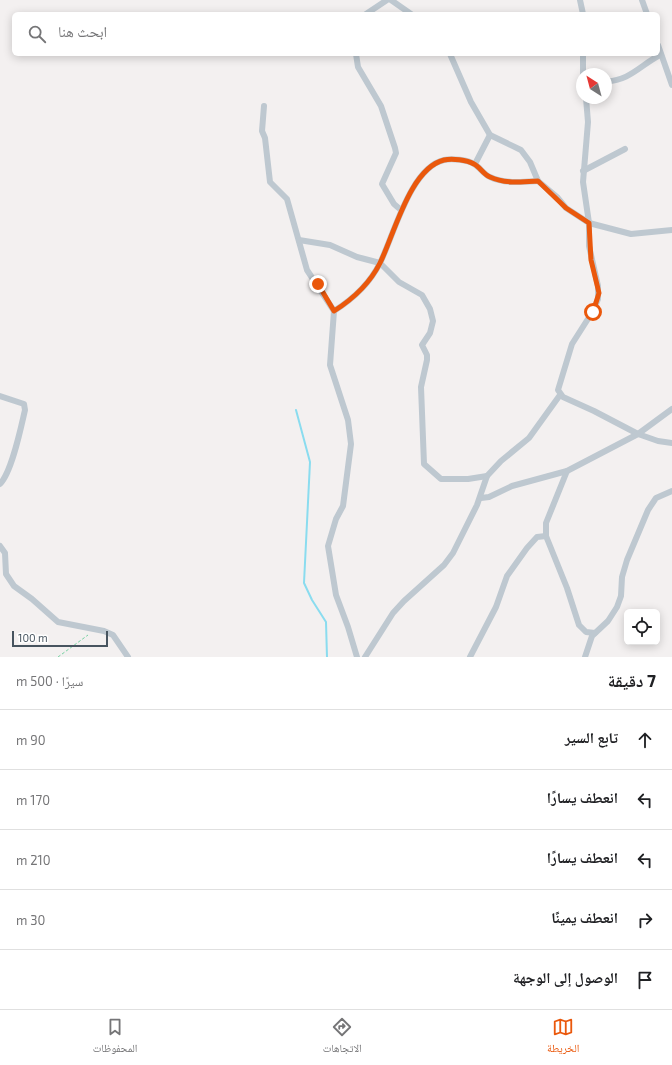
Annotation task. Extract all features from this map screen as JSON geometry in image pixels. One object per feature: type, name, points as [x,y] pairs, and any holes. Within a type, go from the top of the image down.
[{"type":"street","points":[[369,12],[387,0]]},
{"type":"street","points":[[391,0],[408,12]]},
{"type":"street","points":[[580,0],[583,12]]},
{"type":"street","points":[[642,0],[647,12]]},
{"type":"street","points":[[660,55],[672,82]]},
{"type":"street","points":[[356,56],[358,67],[381,106],[395,148],[396,153],[382,184],[394,204],[401,210]]},
{"type":"street","points":[[451,56],[471,102],[490,135],[521,150],[530,162],[538,181],[571,212],[589,223],[631,234],[664,232],[672,230]]},
{"type":"street","points":[[583,56],[583,68]]},
{"type":"street","points":[[612,81],[617,81],[627,77],[658,56]]},
{"type":"street","points":[[365,657],[393,614],[404,601],[444,565],[459,541],[481,498],[481,490],[487,476],[501,461],[529,438],[560,394],[560,382],[572,344],[593,312],[598,299],[598,286],[589,246],[589,223],[583,171],[588,122],[586,104]]},
{"type":"street","points":[[264,106],[262,131],[265,138],[270,182],[287,199],[307,270],[334,311],[330,365],[348,420],[351,444],[343,506],[336,519],[328,546],[336,595],[357,657]]},
{"type":"street","points":[[474,164],[490,135]]},
{"type":"street","points":[[583,171],[625,149]]},
{"type":"street","points":[[334,311],[347,303],[362,288],[380,263],[401,210],[414,187],[431,166],[445,159],[474,164],[484,174],[491,178],[506,182],[538,181]]},
{"type":"street","points":[[299,240],[330,245],[357,256],[380,263],[399,282],[422,295],[433,316],[433,326],[422,345],[427,355],[421,387],[424,464],[441,479],[468,479],[487,476]]},
{"type":"street","points":[[560,394],[638,434],[658,441],[672,443]]},
{"type":"street","points":[[0,396],[24,404],[25,410],[10,465],[5,478],[0,484]]},
{"type":"street","points":[[481,498],[488,497],[512,486],[567,471],[638,434],[672,410]]},
{"type":"street","points":[[567,471],[546,523],[546,536],[568,588],[579,626],[586,632],[595,633]]},
{"type":"street","points":[[585,657],[589,641],[608,621],[617,607],[621,596],[622,577],[627,560],[652,502],[660,495],[672,491]]},
{"type":"street","points":[[470,657],[496,607],[507,576],[537,537],[546,536]]},
{"type":"street","points":[[0,546],[5,553],[8,578],[14,586],[32,598],[58,622],[97,630],[113,636],[128,657]]},
{"type":"path","points":[[58,657],[97,630]]},
{"type":"waterway","points":[[296,410],[310,462],[304,583],[312,600],[326,622],[327,657]]},
{"type":"route","points":[[318,284],[334,311],[356,295],[380,263],[401,210],[414,187],[431,166],[445,159],[453,159],[474,164],[484,174],[491,178],[506,182],[538,181],[557,197],[566,208],[576,216],[589,223],[588,237],[591,260],[599,293],[593,312]]}]
